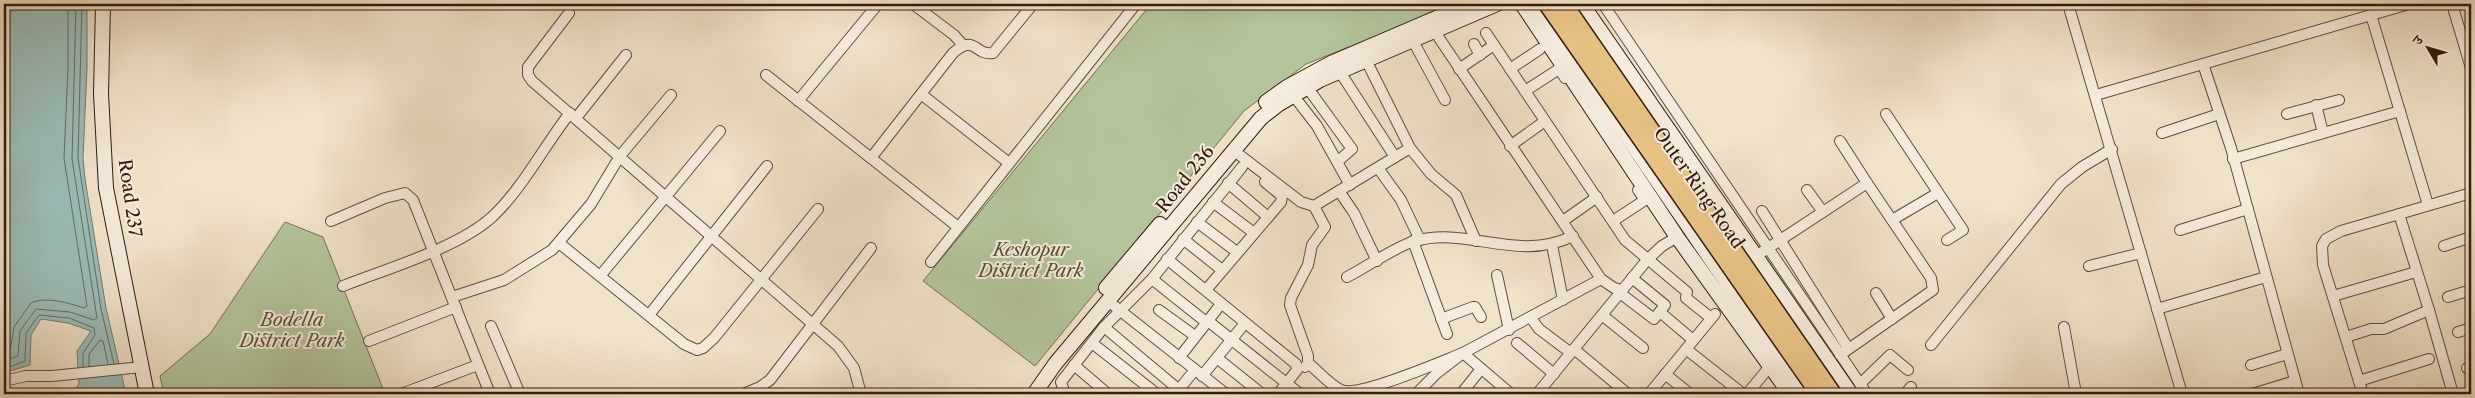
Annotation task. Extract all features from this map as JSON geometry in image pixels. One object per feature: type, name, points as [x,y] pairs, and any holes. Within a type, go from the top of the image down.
[{"type":"main road","name":"Outer Ring Road","points":[[1547,4],[1819,394]]},
{"type":"main road","name":"Outer Ring Road","points":[[1564,4],[1833,394]]},
{"type":"street","name":"Road 237","points":[[103,4],[101,94],[106,188],[147,394]]},
{"type":"street","points":[[798,101],[878,4]]},
{"type":"street","points":[[913,4],[954,35],[963,45]]},
{"type":"street","points":[[870,158],[953,54],[963,45],[973,45],[988,54],[993,53],[1033,4]]},
{"type":"street","points":[[931,262],[1136,4]]},
{"type":"street","points":[[1432,27],[1469,4]]},
{"type":"street","points":[[1027,394],[1036,376],[1242,126],[1259,108],[1287,87],[1432,27],[1497,4]]},
{"type":"street","points":[[1522,4],[1678,237],[1790,394]]},
{"type":"street","name":"Outer Ring Road","points":[[1536,4],[1592,83],[1803,394]]},
{"type":"street","name":"Outer Ring Road","points":[[1582,4],[1622,64],[1762,252],[1856,389]]},
{"type":"street","points":[[1603,4],[1762,252],[1844,351]]},
{"type":"street","points":[[2068,4],[2112,149],[2182,394]]},
{"type":"street","points":[[2096,95],[2409,4]]},
{"type":"street","points":[[2452,4],[2471,68]]},
{"type":"street","points":[[569,12],[528,67],[528,75],[532,81],[812,323],[847,356],[854,368],[861,394]]},
{"type":"street","points":[[2371,15],[2428,206]]},
{"type":"street","points":[[1432,27],[1601,279],[1621,292],[1654,319],[1665,305],[1632,278]]},
{"type":"street","name":"Road 236","points":[[1034,394],[1046,376],[1261,118],[1338,66],[1367,62],[1411,42],[1432,27]]},
{"type":"street","points":[[1486,33],[1625,240],[1687,292],[1686,298],[1713,316],[1649,394]]},
{"type":"street","points":[[1411,42],[1445,100]]},
{"type":"street","points":[[1474,44],[1480,55]]},
{"type":"street","points":[[1459,69],[1494,45]]},
{"type":"street","points":[[1510,69],[1540,49]]},
{"type":"street","points":[[343,286],[434,250],[464,236],[492,218],[573,115],[626,55]]},
{"type":"street","points":[[1367,62],[1410,148],[1431,174],[1456,195],[1476,240]]},
{"type":"street","points":[[1592,83],[1622,64]]},
{"type":"street","points":[[2203,64],[2234,158],[2299,394]]},
{"type":"street","points":[[1338,66],[1395,157]]},
{"type":"street","points":[[1525,91],[1559,69],[1645,200],[1613,221]]},
{"type":"street","points":[[766,75],[958,227]]},
{"type":"street","points":[[1307,87],[1352,150],[1338,161]]},
{"type":"street","points":[[921,94],[1008,163]]},
{"type":"street","points":[[369,341],[522,271],[559,243],[591,204],[620,156],[670,95]]},
{"type":"street","points":[[1293,95],[1317,126],[1350,184]]},
{"type":"street","points":[[2287,114],[2339,100]]},
{"type":"street","points":[[2316,106],[2322,130]]},
{"type":"street","points":[[2291,136],[2400,111]]},
{"type":"street","points":[[1886,114],[1963,230],[1947,240]]},
{"type":"street","points":[[2162,133],[2218,114]]},
{"type":"street","points":[[2234,158],[2351,120]]},
{"type":"street","points":[[1510,146],[1545,121]]},
{"type":"street","points":[[600,276],[720,131]]},
{"type":"street","points":[[1840,142],[1933,284],[1933,290],[1928,295],[1844,351]]},
{"type":"street","points":[[1314,206],[1410,148]]},
{"type":"street","points":[[1931,345],[2061,184],[2082,167],[2112,149]]},
{"type":"street","points":[[1206,290],[1281,202],[1282,196],[1272,186],[1242,166],[1231,152]]},
{"type":"street","points":[[1231,152],[1301,202],[1314,206],[1325,227],[1310,250],[1308,265],[1292,292],[1290,305],[1306,349],[1308,363],[1342,390],[1350,392],[1376,386],[1463,353],[1510,330],[1601,279]]},
{"type":"street","points":[[649,316],[767,166]]},
{"type":"street","points":[[1065,394],[1061,382],[1104,328],[1152,278],[1242,166]]},
{"type":"street","points":[[1378,168],[1401,200],[1447,334]]},
{"type":"street","points":[[1228,183],[1268,217]]},
{"type":"street","points":[[1762,252],[1867,183]]},
{"type":"street","points":[[1807,190],[1823,212]]},
{"type":"street","points":[[1339,191],[1354,213],[1377,261]]},
{"type":"street","points":[[331,221],[385,198],[405,193],[413,200],[490,394]]},
{"type":"street","points":[[1892,220],[1938,193]]},
{"type":"street","points":[[2363,394],[2323,265],[2322,246],[2326,240],[2341,231],[2471,193]]},
{"type":"street","points":[[1563,222],[1597,197]]},
{"type":"street","points":[[1213,202],[1254,233]]},
{"type":"street","points":[[559,243],[684,344],[697,350],[704,348],[818,209]]},
{"type":"street","points":[[2180,230],[2248,209]]},
{"type":"street","points":[[1762,211],[1844,351],[1856,389],[1867,394]]},
{"type":"street","points":[[2398,214],[2429,310],[2453,394]]},
{"type":"street","points":[[1197,222],[1237,252]]},
{"type":"street","points":[[1347,277],[1416,240],[1476,240],[1506,246],[1552,244],[1573,236]]},
{"type":"street","points":[[1537,394],[1647,260],[1662,246],[1678,237]]},
{"type":"street","points":[[2444,246],[2471,237]]},
{"type":"street","points":[[1183,239],[1222,270]]},
{"type":"street","points":[[1552,244],[1562,300]]},
{"type":"street","points":[[744,394],[770,380],[871,248]]},
{"type":"street","points":[[2089,266],[2141,253]]},
{"type":"street","points":[[1167,259],[1296,364],[1297,370]]},
{"type":"street","points":[[2334,296],[2416,272]]},
{"type":"street","points":[[1497,275],[1510,330]]},
{"type":"street","points":[[2157,309],[2266,277]]},
{"type":"street","points":[[1152,278],[1300,394]]},
{"type":"street","points":[[2448,297],[2471,290]]},
{"type":"street","points":[[1876,293],[1892,319]]},
{"type":"street","points":[[1108,301],[1226,394]]},
{"type":"street","points":[[1179,358],[1221,304]]},
{"type":"street","points":[[1441,319],[1472,307],[1476,307],[1481,317]]},
{"type":"street","points":[[1159,310],[1195,336]]},
{"type":"street","points":[[2346,337],[2371,329],[2377,330],[2396,325],[2407,318],[2429,310]]},
{"type":"street","points":[[1660,312],[1693,340]]},
{"type":"street","points":[[1602,315],[1643,348]]},
{"type":"street","points":[[1530,318],[1539,329],[1573,351],[1628,394]]},
{"type":"street","points":[[1104,328],[1177,392],[1217,358],[1245,323]]},
{"type":"street","points":[[491,326],[520,394]]},
{"type":"street","points":[[2064,327],[2076,394]]},
{"type":"street","points":[[2458,332],[2471,328]]},
{"type":"street","points":[[1092,343],[1157,394]]},
{"type":"street","points":[[1517,344],[1554,374]]},
{"type":"street","points":[[1686,349],[1743,394]]},
{"type":"street","points":[[1463,353],[1511,394]]},
{"type":"street","points":[[1416,394],[1437,373],[1463,353]]},
{"type":"street","points":[[2251,365],[2287,354]]},
{"type":"street","points":[[1856,389],[1890,355],[1908,370]]},
{"type":"street","points":[[1217,358],[1262,394]]},
{"type":"street","points":[[2359,381],[2429,359]]},
{"type":"street","points":[[1278,394],[1297,370],[1308,363]]},
{"type":"street","points":[[401,394],[478,365]]},
{"type":"street","points":[[1747,394],[1771,365]]},
{"type":"street","points":[[1074,366],[1108,394]]},
{"type":"street","points":[[4,381],[26,376],[52,376],[142,367]]},
{"type":"street","points":[[1461,394],[1481,369]]},
{"type":"street","points":[[1665,374],[1690,394]]},
{"type":"street","points":[[2252,394],[2295,381]]},
{"type":"green space","name":"Keshopur District Park","points":[[1151,4],[1457,4],[1306,64],[1244,111],[1035,366],[923,281]]},
{"type":"green space","name":"Bodella District Park","points":[[285,222],[323,237],[385,394],[164,394],[160,376],[210,334]]},
{"type":"water","points":[[4,4],[87,4],[87,68],[83,158],[85,179],[106,308],[126,394],[72,394],[79,384],[77,351],[91,331],[68,323],[41,319],[31,335],[30,365],[7,372],[8,389],[11,394],[4,394]]}]
